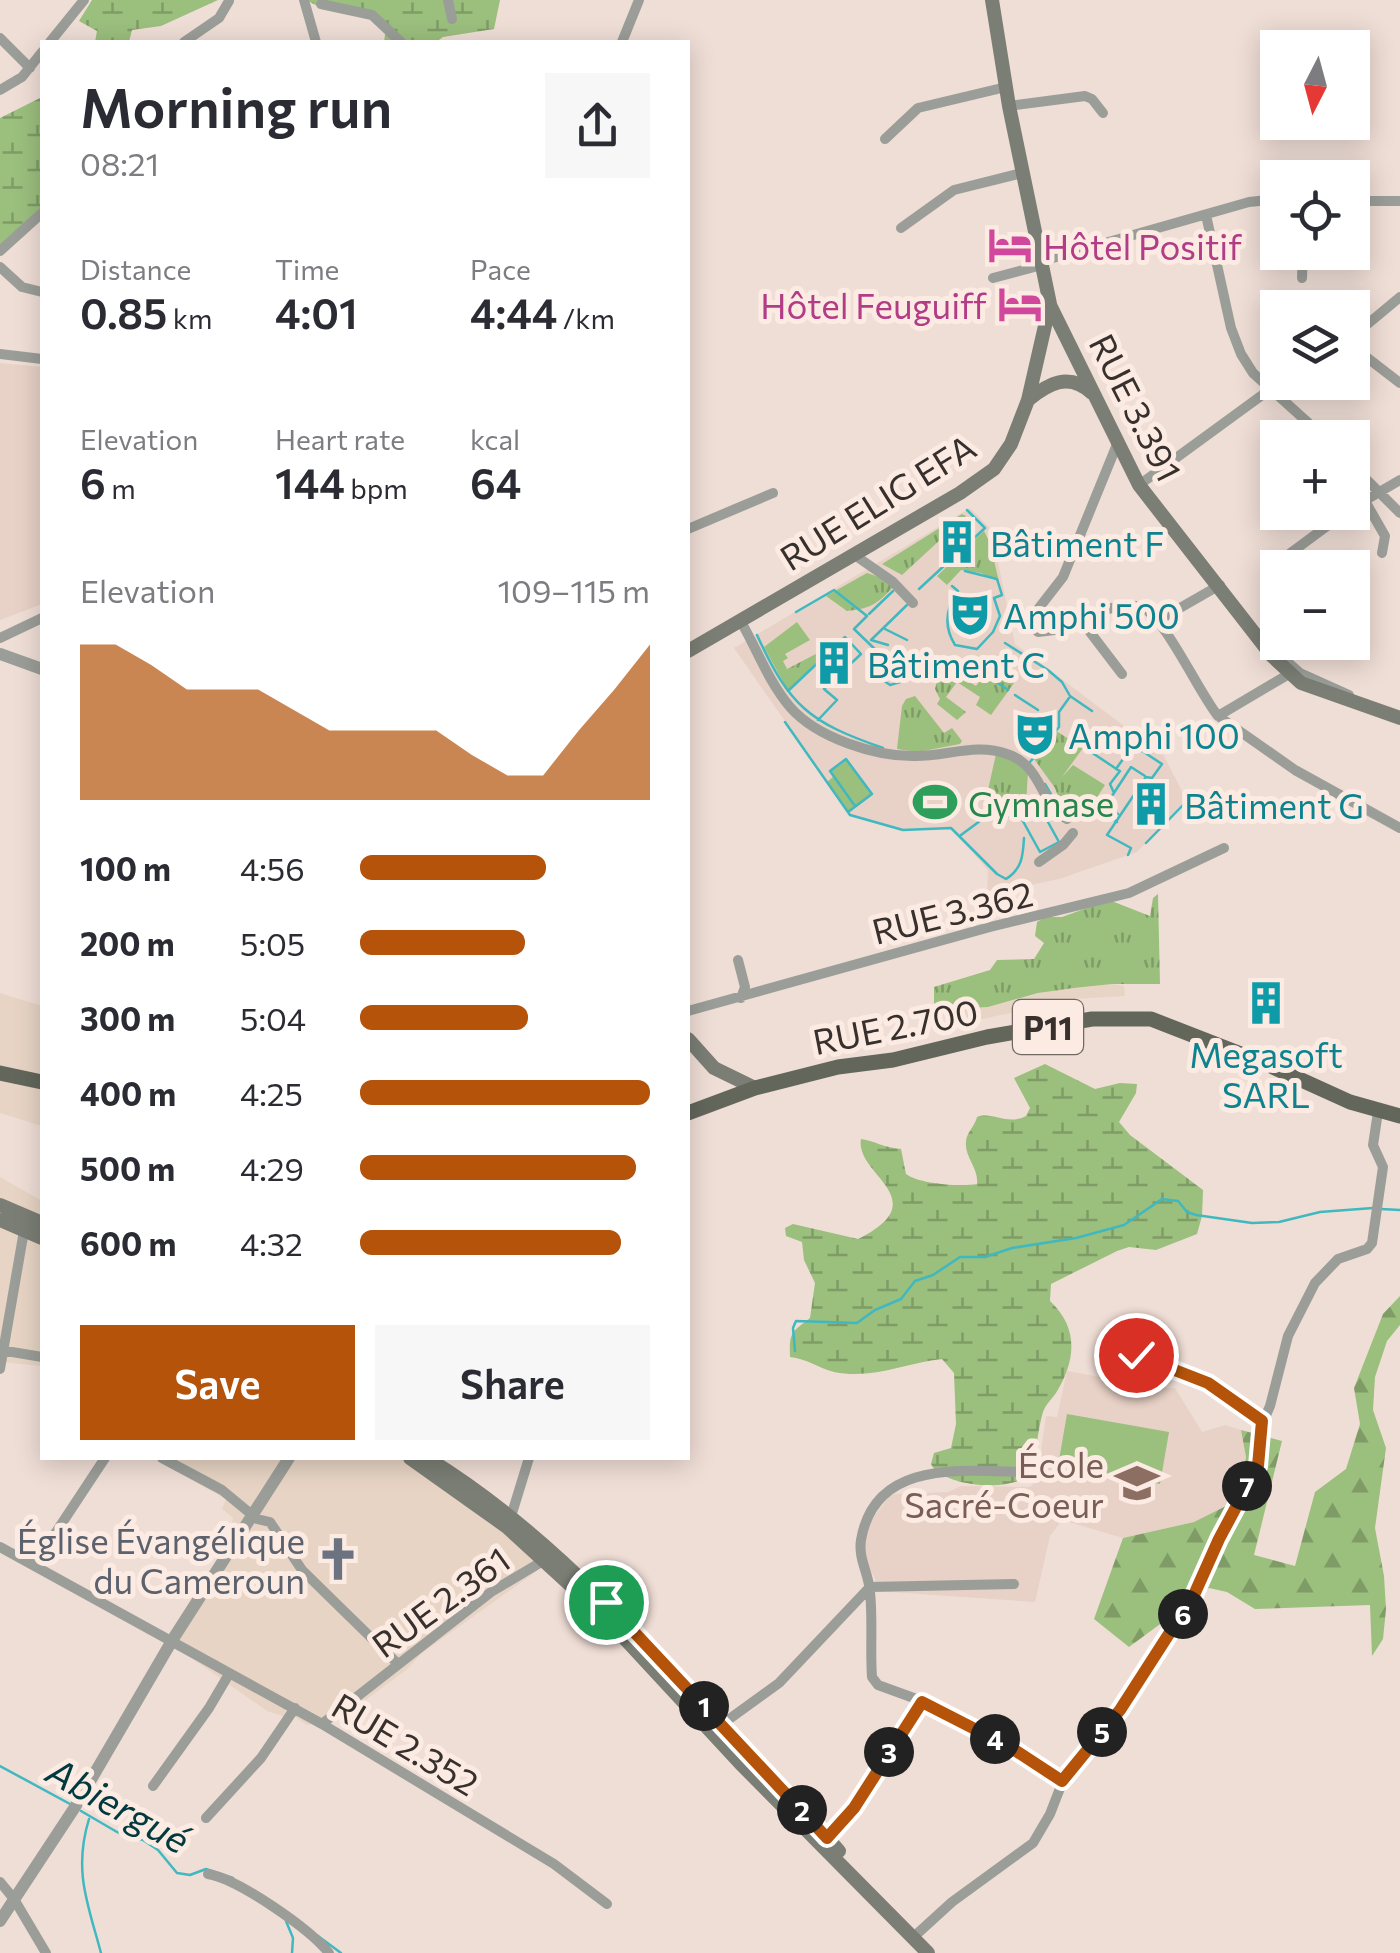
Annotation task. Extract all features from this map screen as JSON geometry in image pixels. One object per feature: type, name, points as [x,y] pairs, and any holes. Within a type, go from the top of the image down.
[{"type":"main road","name":"RUE ELIG EFA","points":[[690,650],[960,493],[994,469],[1012,444],[1028,400],[1050,304],[1009,106],[992,0]]},
{"type":"main road","name":"RUE 3.391","points":[[1050,304],[1139,485],[1289,674],[1317,690],[1400,718]]},
{"type":"main road","points":[[1028,400],[1052,382],[1063,380],[1077,382],[1100,399]]},
{"type":"main road","name":"RUE 2.700","points":[[690,1112],[754,1088],[838,1066],[893,1060],[986,1037],[1092,1019],[1151,1019],[1378,1112],[1400,1116]]},
{"type":"main road","points":[[690,1041],[714,1068],[754,1088]]},
{"type":"main road","points":[[0,1073],[40,1082]]},
{"type":"main road","points":[[0,1205],[26,1221],[40,1236]]},
{"type":"main road","points":[[0,1220],[40,1223]]},
{"type":"main road","points":[[413,1460],[510,1521],[543,1561],[602,1614],[740,1763],[937,1953]]},
{"type":"main road","points":[[430,1460],[606,1602],[928,1953]]},
{"type":"street","points":[[52,40],[84,0]]},
{"type":"street","points":[[304,0],[315,40]]},
{"type":"street","points":[[448,0],[452,19]]},
{"type":"street","points":[[623,40],[639,0]]},
{"type":"street","points":[[187,40],[219,18],[229,1]]},
{"type":"street","points":[[321,4],[372,16],[399,40]]},
{"type":"street","points":[[0,38],[30,68]]},
{"type":"street","points":[[0,90],[30,68],[40,55]]},
{"type":"street","points":[[885,139],[918,108],[1006,87]]},
{"type":"street","points":[[1009,106],[1085,96],[1103,113]]},
{"type":"street","points":[[901,228],[954,190],[1022,173]]},
{"type":"street","points":[[993,278],[1260,201]]},
{"type":"street","points":[[1370,201],[1400,201]]},
{"type":"street","points":[[0,251],[40,215]]},
{"type":"street","points":[[1206,215],[1231,328],[1240,354],[1260,377]]},
{"type":"street","points":[[0,267],[22,288],[40,292]]},
{"type":"street","points":[[1302,270],[1302,278]]},
{"type":"street","points":[[1370,322],[1400,297]]},
{"type":"street","points":[[0,354],[40,359]]},
{"type":"street","points":[[1370,359],[1399,379]]},
{"type":"street","points":[[1139,485],[1260,397]]},
{"type":"street","points":[[1290,400],[1308,420]]},
{"type":"street","points":[[1118,442],[1063,577],[1028,622],[1038,632],[1054,630],[1121,606],[1138,606],[1158,620],[1218,716],[1295,770],[1400,828]]},
{"type":"street","points":[[1370,498],[1400,480]]},
{"type":"street","points":[[1370,482],[1400,512]]},
{"type":"street","points":[[690,528],[773,493]]},
{"type":"street","points":[[1370,510],[1384,536],[1382,553]]},
{"type":"street","points":[[1295,550],[1322,530]]},
{"type":"street","points":[[853,554],[892,580],[913,603]]},
{"type":"street","points":[[1158,620],[1220,585]]},
{"type":"street","points":[[1080,618],[1122,674]]},
{"type":"street","points":[[0,638],[40,619]]},
{"type":"street","points":[[740,620],[769,677],[792,709],[819,729],[888,754],[916,756],[978,748],[1011,755],[1030,766],[1058,815],[1067,819]]},
{"type":"street","points":[[0,654],[40,668]]},
{"type":"street","points":[[1285,660],[1300,673],[1367,706]]},
{"type":"street","points":[[1218,716],[1289,674]]},
{"type":"street","points":[[1039,862],[1063,846],[1073,833]]},
{"type":"street","name":"RUE 3.362","points":[[690,1011],[1130,893],[1224,848]]},
{"type":"street","points":[[738,960],[744,986],[741,998]]},
{"type":"street","points":[[918,1933],[952,1902],[1033,1843],[1050,1814],[1062,1781],[1120,1710],[1194,1595],[1258,1466],[1262,1421],[1270,1406],[1288,1336],[1315,1283],[1338,1259],[1367,1249],[1372,1243],[1383,1168],[1373,1145],[1378,1112]]},
{"type":"street","points":[[0,1369],[26,1221]]},
{"type":"street","points":[[1,1350],[40,1358]]},
{"type":"street","points":[[1107,1350],[1184,1371],[1235,1399],[1262,1421]]},
{"type":"street","points":[[35,1564],[104,1460]]},
{"type":"street","points":[[166,1460],[210,1482],[256,1519],[270,1522],[302,1570],[397,1663]]},
{"type":"street","points":[[0,1921],[76,1807],[173,1639],[285,1460]]},
{"type":"street","points":[[510,1521],[528,1460]]},
{"type":"street","points":[[1027,1472],[949,1473],[895,1483],[880,1496],[860,1541],[861,1560],[870,1587],[872,1677],[878,1685],[922,1702],[1010,1747],[1062,1781]]},
{"type":"street","name":"RUE 2.352","points":[[0,1547],[295,1708],[554,1864],[607,1904]]},
{"type":"street","name":"RUE 2.361","points":[[322,1724],[491,1592],[543,1561]]},
{"type":"street","points":[[722,1725],[779,1683],[870,1587],[1014,1584]]},
{"type":"street","points":[[153,1786],[229,1674]]},
{"type":"street","points":[[824,1842],[854,1808],[922,1702]]},
{"type":"street","points":[[206,1818],[261,1758],[295,1708]]},
{"type":"street","points":[[208,1874],[229,1880],[292,1922],[329,1953]]},
{"type":"street","points":[[0,1882],[46,1953]]},
{"type":"shaded area","points":[[0,363],[40,367],[40,605],[0,620]]},
{"type":"shaded area","points":[[970,508],[991,529],[1015,644],[1164,756],[1187,801],[1137,852],[1059,879],[987,894],[988,870],[952,829],[903,830],[850,815],[734,648]]},
{"type":"shaded area","points":[[1124,986],[1125,996],[1073,999],[969,1022],[964,1009],[988,1007],[1047,991]]},
{"type":"shaded area","points":[[0,993],[40,1005],[40,1125],[0,1113]]},
{"type":"shaded area","points":[[0,1177],[40,1200],[40,1366],[0,1362]]},
{"type":"shaded area","name":"École Sacré-Coeur","points":[[1115,1366],[1141,1371],[1140,1384],[1175,1388],[1202,1432],[1225,1425],[1241,1430],[1246,1457],[1236,1501],[1194,1522],[1123,1538],[1062,1520],[1050,1536],[1035,1602],[876,1591],[875,1578],[861,1558],[871,1521],[889,1497],[948,1492],[961,1486],[1030,1487],[1037,1480],[1046,1416],[1057,1417],[1067,1371],[1111,1379]]},
{"type":"shaded area","points":[[157,1460],[403,1460],[498,1524],[536,1558],[537,1571],[422,1653],[406,1670],[347,1714],[307,1725],[292,1715],[267,1711],[173,1645],[222,1564],[233,1518],[222,1509],[226,1499]]},
{"type":"green space","points":[[92,0],[218,0],[161,26],[132,30],[130,40],[95,40],[97,31],[79,21]]},
{"type":"green space","points":[[307,0],[500,0],[494,29],[439,40],[384,40],[386,27],[376,21]]},
{"type":"green space","points":[[40,98],[40,212],[0,248],[0,118]]},
{"type":"green space","points":[[962,514],[966,516],[902,575],[882,564]]},
{"type":"green space","points":[[984,531],[999,582],[981,573],[961,570],[947,585],[937,576]]},
{"type":"green space","points":[[867,573],[893,587],[873,605],[847,611],[826,596]]},
{"type":"green space","points":[[797,622],[810,640],[785,654],[787,669],[835,644],[788,691],[764,647]]},
{"type":"green space","points":[[992,663],[1004,671],[1000,679],[1014,683],[991,715],[976,705],[980,697],[957,682],[946,697],[966,712],[957,720],[937,704],[937,681],[955,673],[976,686]]},
{"type":"green space","points":[[915,696],[944,733],[952,728],[962,741],[960,744],[918,752],[897,749],[902,706],[906,699]]},
{"type":"green space","points":[[1053,729],[1083,748],[1062,777],[1073,765],[1105,785],[1092,805],[1079,800],[1064,812],[1055,788],[1032,756]]},
{"type":"green space","points":[[996,754],[1028,771],[1026,805],[1008,818],[986,816],[984,808]]},
{"type":"green space","points":[[846,759],[872,794],[848,811],[827,782],[833,777],[830,771]]},
{"type":"green space","points":[[1158,894],[1160,984],[1074,988],[988,1007],[942,1010],[934,1003],[934,987],[990,970],[997,960],[1034,959],[1044,943],[1035,936],[1037,922],[1045,917],[1062,917],[1109,900],[1150,916],[1153,898]]},
{"type":"green space","points":[[1045,1064],[1095,1089],[1120,1083],[1137,1084],[1119,1122],[1130,1135],[1203,1190],[1202,1216],[1197,1234],[1156,1250],[1129,1247],[1117,1251],[1051,1284],[1050,1301],[1070,1333],[1068,1369],[1043,1412],[1029,1474],[1008,1484],[978,1485],[949,1478],[931,1464],[934,1453],[951,1448],[956,1424],[954,1373],[942,1359],[848,1374],[790,1357],[793,1333],[810,1318],[815,1283],[804,1260],[802,1242],[786,1236],[785,1228],[793,1224],[858,1239],[881,1225],[891,1212],[892,1199],[862,1152],[861,1139],[901,1149],[906,1174],[912,1177],[940,1184],[977,1184],[966,1147],[977,1117],[1013,1120],[1026,1116],[1030,1108],[1014,1078]]},
{"type":"green space","points":[[1400,1296],[1400,1325],[1387,1341],[1375,1377],[1373,1410],[1386,1448],[1375,1528],[1386,1609],[1383,1639],[1372,1656],[1370,1605],[1255,1609],[1227,1592],[1209,1588],[1129,1647],[1094,1619],[1123,1538],[1194,1522],[1236,1501],[1246,1457],[1241,1430],[1282,1441],[1254,1555],[1295,1566],[1315,1492],[1346,1469],[1360,1424],[1354,1388],[1383,1314]]},
{"type":"green space","points":[[1067,1414],[1169,1432],[1160,1484],[1058,1466]]},
{"type":"waterway","points":[[919,589],[985,528],[967,510]]},
{"type":"waterway","points":[[952,586],[958,591],[948,617],[951,638],[955,645],[977,649],[993,632],[1000,616],[994,598],[1002,595],[997,579],[965,571]]},
{"type":"waterway","points":[[796,612],[834,590],[867,616],[854,629],[883,657]]},
{"type":"waterway","points":[[869,614],[893,591]]},
{"type":"waterway","points":[[888,645],[871,640],[907,605]]},
{"type":"waterway","points":[[885,629],[907,640]]},
{"type":"waterway","points":[[757,635],[780,679],[805,709],[837,730],[883,748]]},
{"type":"waterway","points":[[788,691],[845,637],[861,654],[824,689],[837,700],[818,720]]},
{"type":"waterway","points":[[1005,643],[1048,670],[1070,696],[1092,711]]},
{"type":"waterway","points":[[900,682],[890,685],[880,678],[878,667],[883,657],[895,655],[905,661]]},
{"type":"waterway","points":[[985,674],[1008,690]]},
{"type":"waterway","points":[[1015,695],[1038,710]]},
{"type":"waterway","points":[[1030,762],[1059,727],[1059,712],[1069,698]]},
{"type":"waterway","points":[[785,722],[850,815],[903,830],[951,828],[1006,879],[1021,861],[1024,838]]},
{"type":"waterway","points":[[1114,793],[1110,784],[1133,745],[1162,764],[1152,778],[1146,777],[1107,835],[1131,848],[1128,855]]},
{"type":"waterway","points":[[1088,750],[1115,768]]},
{"type":"waterway","points":[[848,812],[872,794],[846,759],[830,771],[855,806]]},
{"type":"waterway","points":[[1118,814],[1106,805],[1131,767],[1145,776]]},
{"type":"waterway","points":[[1045,784],[1056,803]]},
{"type":"waterway","points":[[1146,843],[1187,801],[1185,796]]},
{"type":"waterway","points":[[961,835],[984,818],[1011,815],[1038,804],[1059,842],[1040,852],[1019,814]]},
{"type":"waterway","points":[[1098,809],[1117,822]]},
{"type":"waterway","points":[[795,1351],[796,1321],[857,1323],[901,1299],[915,1281],[933,1275],[960,1257],[985,1257],[1124,1225],[1162,1199],[1178,1201],[1187,1212],[1196,1215],[1252,1223],[1373,1208]]},
{"type":"waterway","points":[[1381,1209],[1400,1210]]},
{"type":"waterway","name":"Abiergué","points":[[0,1766],[70,1804]]},
{"type":"waterway","name":"Abiergué","points":[[81,1811],[117,1832],[143,1840],[158,1850],[177,1873],[190,1875],[206,1869],[233,1878]]},
{"type":"waterway","points":[[89,1819],[82,1871],[101,1953]]},
{"type":"waterway","name":"Abiergué","points":[[286,1921],[293,1938],[292,1953]]},
{"type":"waterway","points":[[318,1936],[341,1953]]},
{"type":"place","name":"Hôtel Positif","points":[[1010,245]]},
{"type":"place","name":"Hôtel Feuguiff","points":[[1020,304]]},
{"type":"place","name":"Bâtiment F","points":[[957,542]]},
{"type":"place","name":"Amphi 500","points":[[970,614]]},
{"type":"place","name":"Bâtiment C","points":[[834,663]]},
{"type":"place","name":"Amphi 100","points":[[1035,734]]},
{"type":"place","name":"Gymnase","points":[[935,802]]},
{"type":"place","name":"Bâtiment G","points":[[1151,804]]},
{"type":"place","name":"Megasoft SARL","points":[[1266,1003]]},
{"type":"place","name":"École Sacré-Coeur","points":[[1137,1483]]},
{"type":"place","name":"Église Évangélique du Cameroun","points":[[338,1559]]},
{"type":"route","points":[[606,1602],[827,1838],[854,1808],[922,1702],[1010,1747],[1062,1781],[1141,1681],[1180,1618],[1260,1458],[1262,1421],[1208,1383],[1136,1355]]}]
